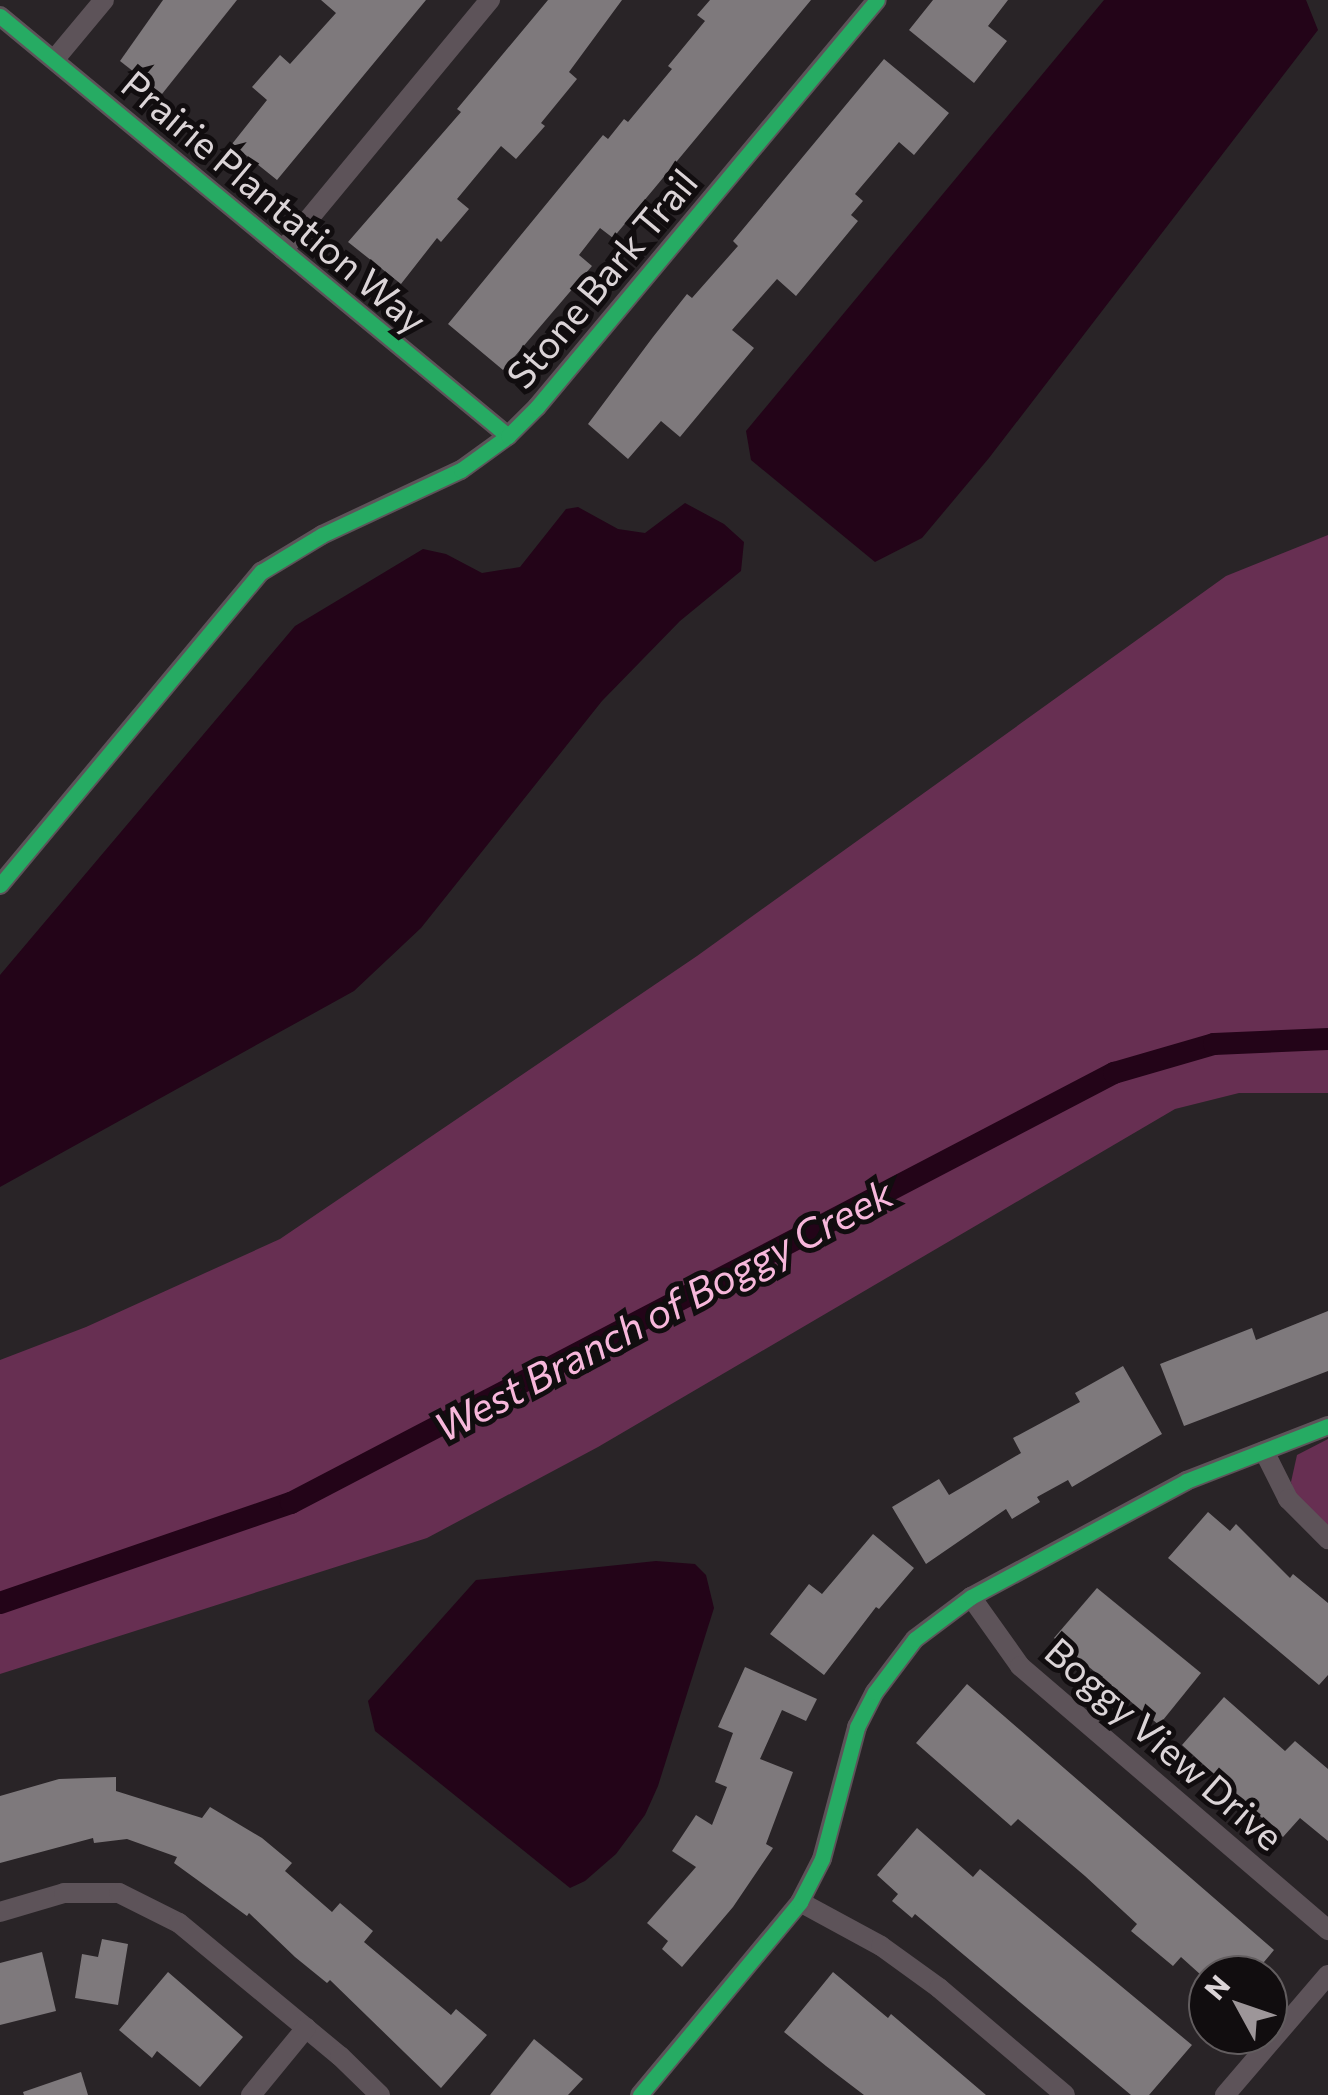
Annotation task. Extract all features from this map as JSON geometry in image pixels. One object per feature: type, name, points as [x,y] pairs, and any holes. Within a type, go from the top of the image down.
[{"type":"street","points":[[54,60],[104,0]]},
{"type":"street","points":[[283,250],[490,0]]},
{"type":"street","name":"Stone Bark Trail","points":[[0,885],[261,572],[322,535],[461,470],[508,436],[877,0]]},
{"type":"street","name":"Prairie Plantation Way","points":[[0,16],[508,436]]},
{"type":"street","points":[[640,2095],[800,1902],[822,1859],[857,1727],[875,1692],[915,1639],[971,1597],[1186,1481],[1328,1426]]},
{"type":"street","points":[[1264,1451],[1288,1498],[1328,1539]]},
{"type":"street","name":"Boggy View Drive","points":[[971,1597],[1032,1677],[1328,1930]]},
{"type":"street","points":[[0,1912],[64,1893],[119,1894],[179,1923],[380,2095]]},
{"type":"street","points":[[800,1902],[881,1946],[939,1988],[1065,2095]]},
{"type":"street","points":[[1225,2095],[1328,1975]]},
{"type":"street","points":[[251,2095],[306,2028]]},
{"type":"shaded area","points":[[1104,0],[1306,0],[1318,30],[989,458],[922,538],[875,562],[751,460],[746,431]]},
{"type":"shaded area","points":[[685,503],[724,524],[744,542],[741,571],[680,621],[602,701],[421,928],[354,991],[0,1187],[0,975],[295,626],[423,549],[446,554],[482,573],[520,567],[566,509],[578,507],[618,529],[645,533]]},
{"type":"shaded area","points":[[1328,535],[1328,1093],[1239,1093],[1175,1109],[598,1447],[427,1538],[0,1674],[0,1360],[86,1327],[280,1239],[697,956],[1226,576]]},
{"type":"shaded area","points":[[1328,1439],[1328,1528],[1294,1494],[1291,1482],[1297,1455]]},
{"type":"shaded area","points":[[656,1561],[695,1564],[706,1575],[714,1608],[658,1786],[645,1815],[616,1854],[585,1881],[570,1888],[375,1731],[368,1701],[476,1580]]},
{"type":"building","points":[[163,0],[237,0],[162,94],[120,61]]},
{"type":"building","points":[[321,0],[426,0],[277,180],[232,144],[267,100],[252,87],[280,55],[290,64],[336,13]]},
{"type":"building","points":[[548,0],[622,0],[569,72],[577,79],[541,123],[545,126],[516,159],[501,146],[457,199],[469,209],[441,242],[437,238],[401,284],[348,242],[461,112],[457,109]]},
{"type":"building","points":[[710,0],[811,0],[613,238],[600,228],[579,255],[592,266],[503,370],[448,324],[603,135],[608,139],[624,119],[628,122],[672,69],[668,66],[705,21],[697,15]]},
{"type":"building","points":[[933,0],[1008,0],[988,26],[1007,41],[974,83],[909,30]]},
{"type":"building","points":[[884,59],[949,113],[914,155],[899,142],[855,194],[863,201],[851,215],[858,221],[796,296],[777,279],[732,330],[754,348],[680,437],[661,421],[628,459],[588,424],[687,294],[692,298],[738,246],[733,241]]},
{"type":"building","points":[[1328,1311],[1328,1371],[1184,1426],[1160,1364],[1252,1328],[1256,1340]]},
{"type":"building","points":[[1123,1366],[1162,1434],[1072,1487],[1068,1480],[1037,1497],[1040,1502],[1012,1519],[1006,1509],[926,1564],[892,1507],[939,1479],[949,1495],[1021,1453],[1013,1438],[1080,1402],[1075,1393]]},
{"type":"building","points":[[1208,1512],[1230,1531],[1236,1524],[1290,1578],[1293,1574],[1328,1603],[1328,1675],[1319,1685],[1168,1558]]},
{"type":"building","points":[[873,1534],[914,1568],[879,1609],[876,1607],[824,1675],[770,1634],[809,1584],[822,1594]]},
{"type":"building","points":[[1097,1588],[1201,1673],[1159,1725],[1054,1638]]},
{"type":"building","points":[[745,1667],[817,1699],[806,1721],[782,1710],[760,1759],[793,1772],[766,1844],[773,1848],[733,1907],[682,1967],[662,1949],[668,1941],[647,1923],[696,1867],[672,1851],[696,1815],[712,1825],[727,1787],[715,1782],[733,1733],[718,1727]]},
{"type":"building","points":[[967,1684],[1274,1950],[1270,1955],[1188,1955],[1188,1963],[1181,1957],[1173,1966],[1131,1931],[1137,1924],[1085,1876],[1018,1819],[1011,1826],[916,1743]]},
{"type":"building","points":[[1224,1697],[1285,1751],[1295,1741],[1328,1769],[1328,1841],[1300,1818],[1283,1837],[1182,1745]]},
{"type":"building","points":[[116,1777],[116,1791],[202,1818],[210,1807],[262,1838],[292,1863],[285,1871],[332,1912],[340,1903],[373,1931],[364,1942],[451,2015],[456,2009],[487,2035],[441,2088],[330,1980],[327,1983],[295,1957],[249,1913],[247,1916],[174,1863],[177,1857],[127,1839],[94,1843],[93,1838],[0,1863],[0,1796],[59,1779]]},
{"type":"building","points":[[917,1828],[973,1877],[980,1869],[1188,2042],[1188,2050],[1149,2095],[1131,2095],[915,1914],[912,1918],[892,1901],[898,1894],[877,1875]]},
{"type":"building","points":[[102,1939],[128,1944],[118,2005],[75,1998],[82,1954],[98,1957]]},
{"type":"building","points":[[42,1952],[56,2011],[0,2025],[0,1963]]},
{"type":"building","points":[[168,1972],[243,2037],[200,2087],[157,2051],[152,2058],[119,2030]]},
{"type":"building","points":[[833,1972],[888,2018],[891,2014],[986,2095],[864,2095],[826,2066],[784,2032]]},
{"type":"building","points":[[534,2039],[583,2079],[568,2095],[490,2095]]},
{"type":"building","points":[[81,2072],[88,2095],[24,2095],[23,2092]]},
{"type":"waterway","name":"West Branch of Boggy Creek","points":[[0,1603],[291,1503],[1114,1073],[1214,1044],[1328,1039]]},
{"type":"cycle path","points":[[0,885],[261,572],[322,535],[461,470],[508,436],[537,407],[877,0]]},
{"type":"cycle path","points":[[0,16],[508,436]]},
{"type":"cycle path","points":[[640,2095],[800,1902],[822,1859],[857,1727],[875,1692],[915,1639],[971,1597],[1186,1481],[1328,1426]]}]
